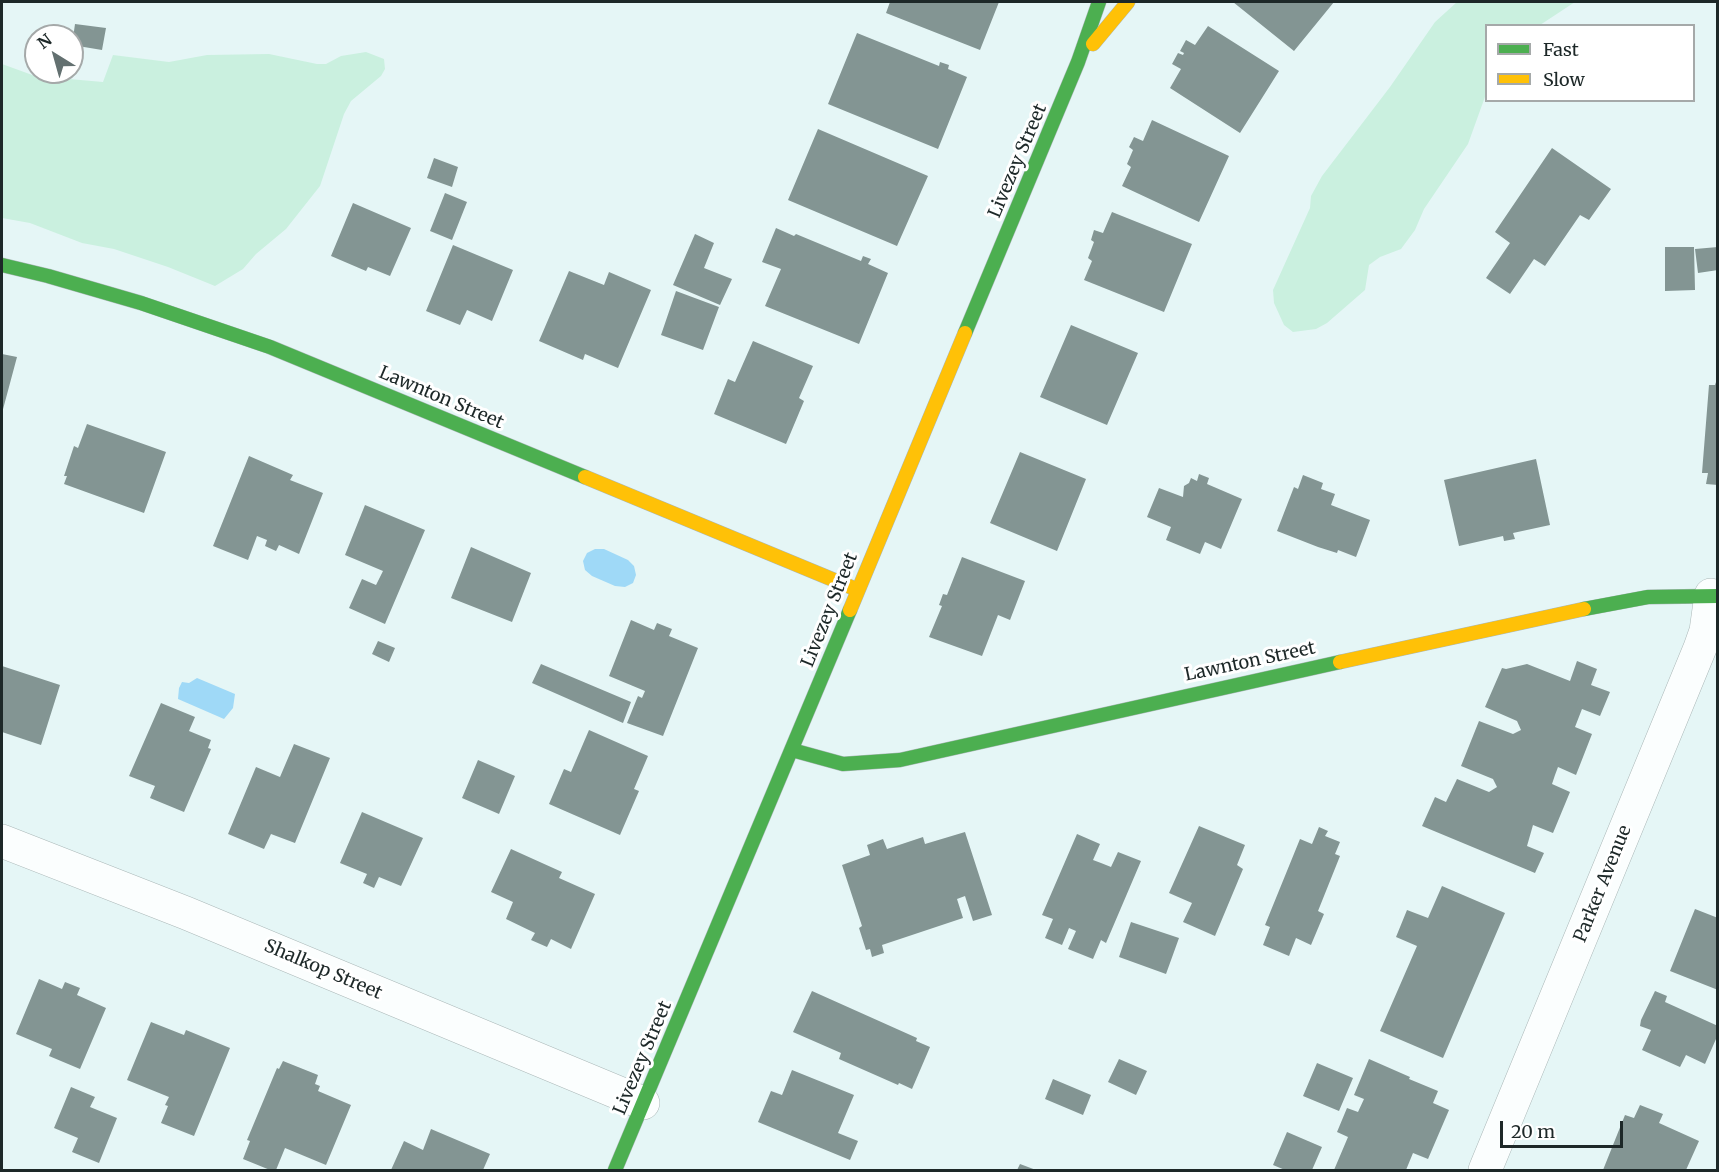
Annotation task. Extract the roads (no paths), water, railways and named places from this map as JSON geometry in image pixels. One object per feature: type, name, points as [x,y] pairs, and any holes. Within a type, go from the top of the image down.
[{"type":"street","name":"Livezey Street","points":[[615,1170],[1078,62],[1099,2]]},
{"type":"street","name":"Livezey Street","points":[[1078,62],[1128,2]]},
{"type":"street","name":"Lawnton Street","points":[[2,265],[141,303],[270,347],[858,590]]},
{"type":"street","name":"Lawnton Street","points":[[792,750],[843,764],[900,760],[1207,690],[1600,606],[1648,597],[1714,595]]},
{"type":"street","name":"Parker Avenue","points":[[1485,1170],[1700,648],[1714,595]]},
{"type":"street","name":"Shalkop Street","points":[[2,841],[166,905],[643,1103]]},
{"type":"water","points":[[595,549],[604,549],[628,560],[634,566],[636,575],[633,583],[625,587],[615,586],[592,576],[585,570],[583,561],[587,553]]},
{"type":"water","points":[[197,678],[235,694],[233,708],[224,719],[178,699],[182,682],[189,683]]}]
